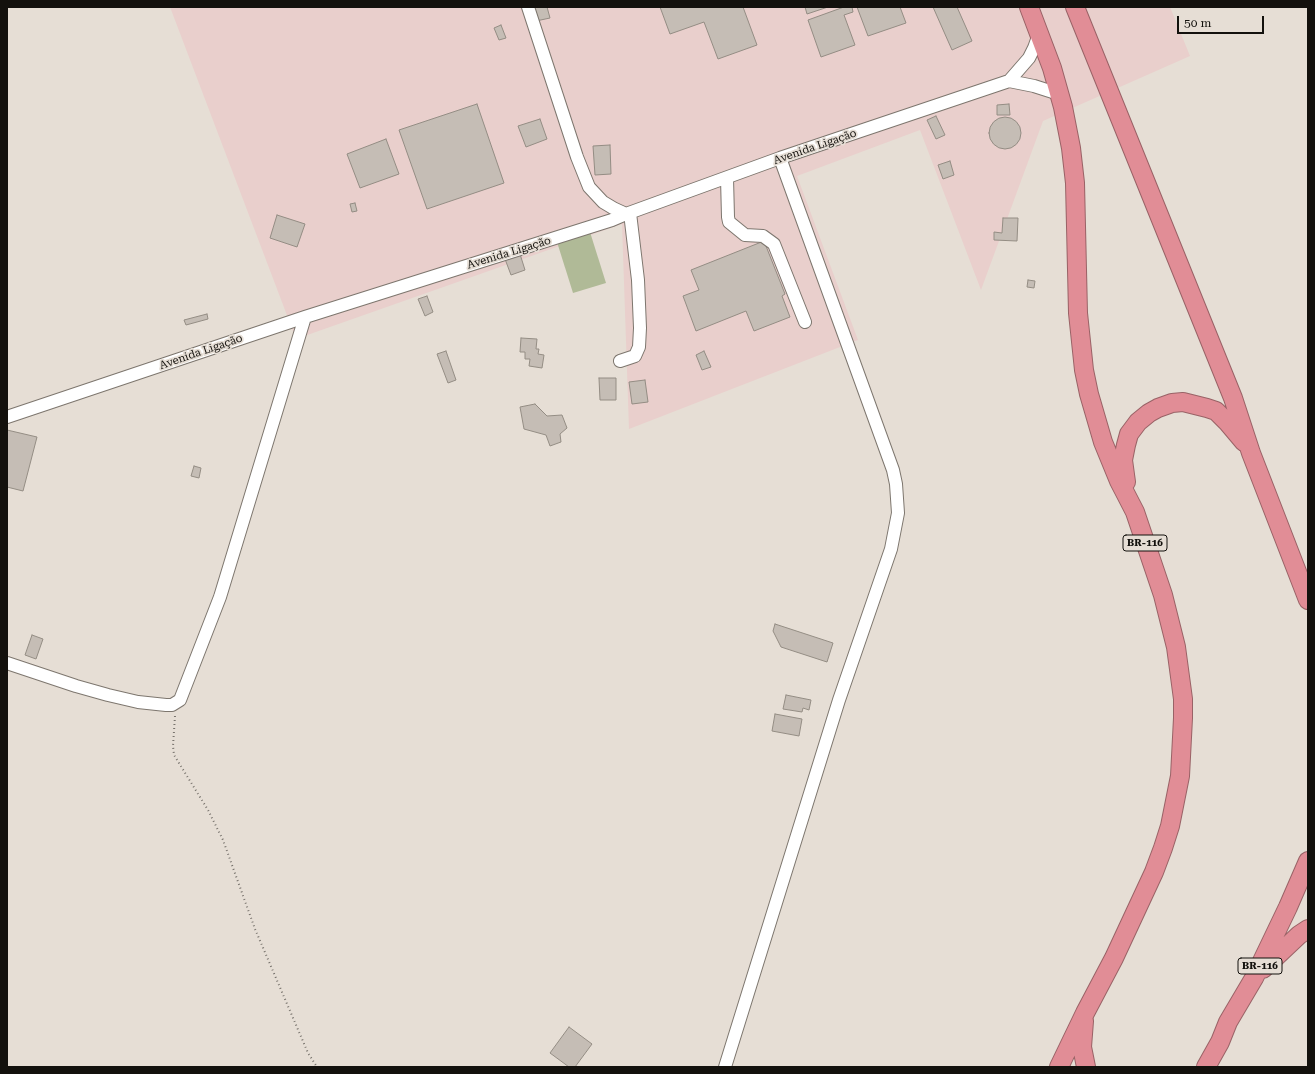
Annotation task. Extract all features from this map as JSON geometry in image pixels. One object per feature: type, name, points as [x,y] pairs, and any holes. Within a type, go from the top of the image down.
[{"type":"highway","name":"BR-116","points":[[1029,7],[1052,68],[1063,107],[1071,148],[1075,183],[1078,313],[1084,370],[1089,394],[1103,442],[1134,512],[1163,595],[1176,647],[1183,699],[1180,776],[1170,826],[1154,872],[1114,958],[1059,1067]]},
{"type":"highway","points":[[1075,7],[1230,391],[1251,452],[1308,600]]},
{"type":"highway","points":[[1134,512],[1125,477],[1123,460],[1126,445],[1130,434],[1138,422],[1158,408],[1183,402],[1216,411],[1228,423],[1251,452]]},
{"type":"highway","name":"BR-116","points":[[1206,1067],[1220,1042],[1228,1022],[1254,978],[1308,861]]},
{"type":"highway","points":[[1254,978],[1299,935],[1308,930]]},
{"type":"highway","points":[[1085,1013],[1082,1033],[1082,1048],[1086,1067]]},
{"type":"highway","points":[[1199,1067],[1228,1022]]},
{"type":"street","points":[[528,7],[577,157],[589,187],[603,202],[613,208],[628,213],[638,280],[640,328],[639,347],[635,356],[620,361]]},
{"type":"street","points":[[1009,81],[1029,58],[1039,34]]},
{"type":"street","name":"Avenida Ligação","points":[[7,417],[305,317],[612,220],[780,158],[1009,81],[1034,86],[1059,94]]},
{"type":"street","points":[[725,1067],[839,700],[891,549],[898,513],[896,484],[888,457],[780,158]]},
{"type":"street","points":[[727,178],[729,222],[745,235],[763,236],[774,244],[805,322]]},
{"type":"street","points":[[7,663],[108,696],[138,702],[166,705],[172,705],[180,700],[220,597],[305,317]]},
{"type":"path","points":[[166,705],[175,712],[173,746],[174,755],[208,810],[223,840],[255,928],[308,1053],[317,1067]]},
{"type":"shaded area","points":[[170,7],[1170,7],[1190,56],[1043,121],[981,290],[920,130],[797,176],[858,340],[629,429],[622,224],[296,339]]},
{"type":"green space","points":[[590,232],[606,283],[573,293],[557,242]]},
{"type":"building","points":[[532,7],[547,7],[550,18],[536,21]]},
{"type":"building","points":[[660,7],[743,7],[757,45],[718,59],[704,22],[670,34]]},
{"type":"building","points":[[805,7],[828,7],[807,14]]},
{"type":"building","points":[[844,7],[852,7],[853,12],[844,15],[855,45],[821,57],[808,20]]},
{"type":"building","points":[[857,7],[900,7],[906,23],[868,36]]},
{"type":"building","points":[[933,7],[957,7],[972,41],[952,50]]},
{"type":"building","points":[[501,25],[506,38],[499,40],[494,28]]},
{"type":"building","points":[[477,104],[504,183],[427,209],[399,130]]},
{"type":"building","points":[[1009,104],[1010,115],[997,115],[997,105]]},
{"type":"building","points":[[936,116],[945,135],[936,139],[927,120]]},
{"type":"building","points":[[1002,117],[1008,117],[1017,121],[1021,133],[1017,145],[1008,149],[1002,149],[993,145],[989,136],[989,130],[993,121]]},
{"type":"building","points":[[540,119],[547,139],[526,147],[518,126]]},
{"type":"building","points":[[386,139],[399,174],[360,188],[347,154]]},
{"type":"building","points":[[610,145],[611,174],[595,175],[593,146]]},
{"type":"building","points":[[950,161],[954,175],[943,179],[938,165]]},
{"type":"building","points":[[355,203],[357,211],[352,212],[350,204]]},
{"type":"building","points":[[277,215],[305,224],[297,247],[270,238]]},
{"type":"building","points":[[1003,218],[1018,218],[1017,241],[994,240],[994,232],[1002,233]]},
{"type":"building","points":[[764,241],[785,294],[782,296],[790,317],[754,331],[746,311],[696,331],[683,296],[699,290],[691,270]]},
{"type":"building","points":[[520,254],[525,270],[511,275],[505,259]]},
{"type":"building","points":[[1028,280],[1035,281],[1034,288],[1027,287]]},
{"type":"building","points":[[427,296],[433,312],[425,316],[418,299]]},
{"type":"building","points":[[207,314],[208,319],[186,325],[184,320]]},
{"type":"building","points":[[521,338],[537,339],[536,349],[539,349],[538,354],[544,355],[542,368],[529,366],[530,359],[525,359],[525,352],[520,352]]},
{"type":"building","points":[[446,351],[456,380],[448,383],[437,354]]},
{"type":"building","points":[[704,351],[711,367],[702,370],[696,355]]},
{"type":"building","points":[[599,378],[616,378],[616,400],[600,400]]},
{"type":"building","points":[[645,380],[648,402],[632,404],[629,382]]},
{"type":"building","points":[[535,404],[547,416],[562,415],[567,428],[560,434],[561,442],[550,446],[546,435],[524,429],[520,407]]},
{"type":"building","points":[[7,430],[37,437],[23,491],[7,487]]},
{"type":"building","points":[[194,466],[201,468],[199,478],[191,476]]},
{"type":"building","points":[[775,624],[833,643],[827,662],[781,647],[773,631]]},
{"type":"building","points":[[32,635],[43,639],[36,659],[25,655]]},
{"type":"building","points":[[786,695],[811,700],[809,710],[803,708],[802,712],[783,709]]},
{"type":"building","points":[[775,714],[802,719],[799,736],[772,731]]},
{"type":"building","points":[[569,1027],[592,1044],[575,1067],[569,1067],[550,1053]]}]
